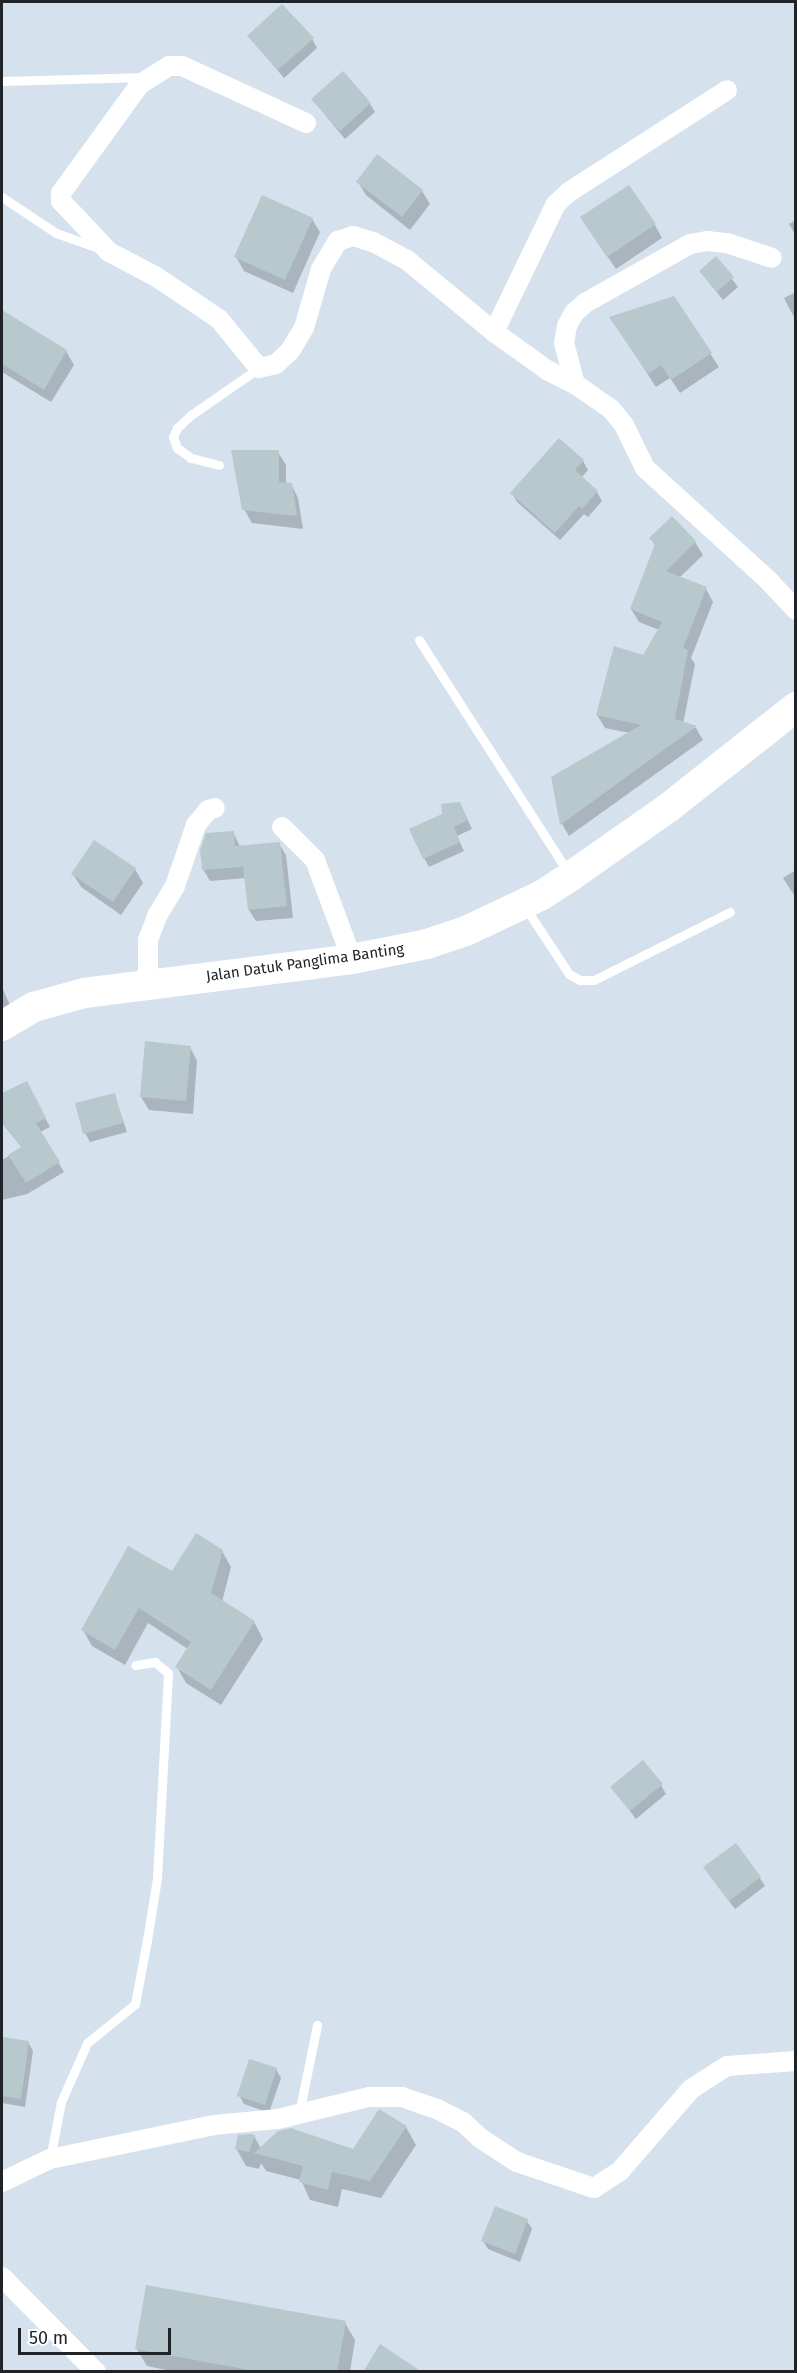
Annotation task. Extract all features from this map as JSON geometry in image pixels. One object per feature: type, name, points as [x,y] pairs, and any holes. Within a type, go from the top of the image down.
[{"type":"main road","name":"Jalan Datuk Panglima Banting","points":[[2,1026],[34,1007],[84,993],[352,959],[427,944],[466,931],[523,904],[571,876],[668,808],[795,707]]},
{"type":"street","points":[[306,123],[182,66],[169,66],[148,77],[61,193],[61,201],[109,252],[155,276],[219,319],[260,368],[276,364],[290,351],[304,328],[321,269],[330,250],[338,241],[353,236],[372,242],[407,260],[494,332],[547,370],[575,384],[611,409],[624,425],[645,468],[769,581],[795,610]]},
{"type":"street","points":[[494,332],[556,204],[569,192],[727,90]]},
{"type":"street","points":[[575,384],[564,343],[567,326],[574,313],[585,303],[690,244],[707,241],[728,243],[772,258]]},
{"type":"street","points":[[148,985],[148,940],[157,916],[175,885],[196,825],[208,810],[216,807]]},
{"type":"street","points":[[282,827],[315,860],[352,959]]},
{"type":"street","points":[[2,2182],[50,2159],[214,2125],[278,2119],[369,2097],[402,2097],[463,2122],[480,2138],[517,2162],[594,2188],[620,2171],[691,2089],[727,2066],[795,2061]]},
{"type":"street","points":[[2,2277],[96,2372]]},
{"type":"lane","points":[[2,81],[148,77]]},
{"type":"lane","points":[[2,197],[56,233],[109,252]]},
{"type":"lane","points":[[219,465],[191,458],[177,448],[173,437],[177,428],[192,415],[260,368]]},
{"type":"lane","points":[[419,640],[571,876]]},
{"type":"lane","points":[[523,904],[569,974],[580,980],[594,980],[730,912]]},
{"type":"lane","points":[[50,2159],[61,2102],[87,2043],[135,2004],[147,1940],[157,1878],[168,1673],[155,1662],[135,1665]]},
{"type":"lane","points":[[299,2113],[317,2025]]},
{"type":"building","points":[[282,4],[314,38],[278,70],[247,36]]},
{"type":"building","points":[[343,71],[371,103],[340,131],[311,99]]},
{"type":"building","points":[[377,154],[423,190],[402,217],[356,182]]},
{"type":"building","points":[[629,185],[656,224],[607,257],[580,217]]},
{"type":"building","points":[[262,195],[313,218],[285,280],[234,257]]},
{"type":"building","points":[[716,256],[734,277],[717,292],[699,271]]},
{"type":"building","points":[[674,296],[712,353],[671,380],[661,365],[648,374],[609,317]]},
{"type":"building","points":[[2,310],[67,350],[44,390],[2,364]]},
{"type":"building","points":[[559,438],[584,460],[575,470],[598,491],[582,509],[579,506],[555,533],[510,493]]},
{"type":"building","points":[[231,450],[279,450],[279,482],[292,483],[297,516],[242,510]]},
{"type":"building","points":[[672,516],[696,541],[666,571],[707,587],[683,648],[688,650],[675,719],[697,726],[560,825],[551,777],[641,725],[596,715],[614,646],[643,655],[662,622],[630,609],[655,544],[649,538]]},
{"type":"building","points":[[460,802],[468,820],[454,827],[460,842],[423,859],[409,829],[442,814],[441,804]]},
{"type":"building","points":[[234,831],[235,846],[280,842],[287,906],[248,910],[243,867],[202,870],[200,850],[206,833]]},
{"type":"building","points":[[94,840],[136,868],[113,902],[71,874]]},
{"type":"building","points":[[145,1041],[191,1046],[186,1101],[140,1097]]},
{"type":"building","points":[[27,1081],[46,1118],[36,1123],[60,1162],[26,1183],[8,1155],[21,1147],[2,1122],[2,1093]]},
{"type":"building","points":[[115,1093],[123,1123],[83,1134],[75,1103]]},
{"type":"building","points":[[196,1533],[223,1550],[211,1593],[255,1621],[211,1690],[175,1667],[191,1642],[139,1608],[115,1650],[81,1630],[128,1546],[172,1571]]},
{"type":"building","points":[[643,1760],[663,1784],[630,1811],[610,1787]]},
{"type":"building","points":[[736,1843],[761,1877],[729,1901],[703,1867]]},
{"type":"building","points":[[2,2037],[29,2041],[21,2099],[2,2096]]},
{"type":"building","points":[[249,2059],[277,2068],[265,2105],[237,2096]]},
{"type":"building","points":[[379,2109],[407,2126],[370,2181],[332,2172],[328,2190],[299,2182],[303,2166],[254,2153],[278,2131],[291,2128],[353,2149]]},
{"type":"building","points":[[238,2135],[255,2135],[249,2152],[235,2149]]},
{"type":"building","points":[[495,2206],[528,2219],[515,2254],[481,2241]]},
{"type":"building","points":[[146,2285],[346,2321],[337,2372],[260,2372],[135,2349]]},
{"type":"building","points":[[380,2344],[422,2372],[363,2372]]}]
